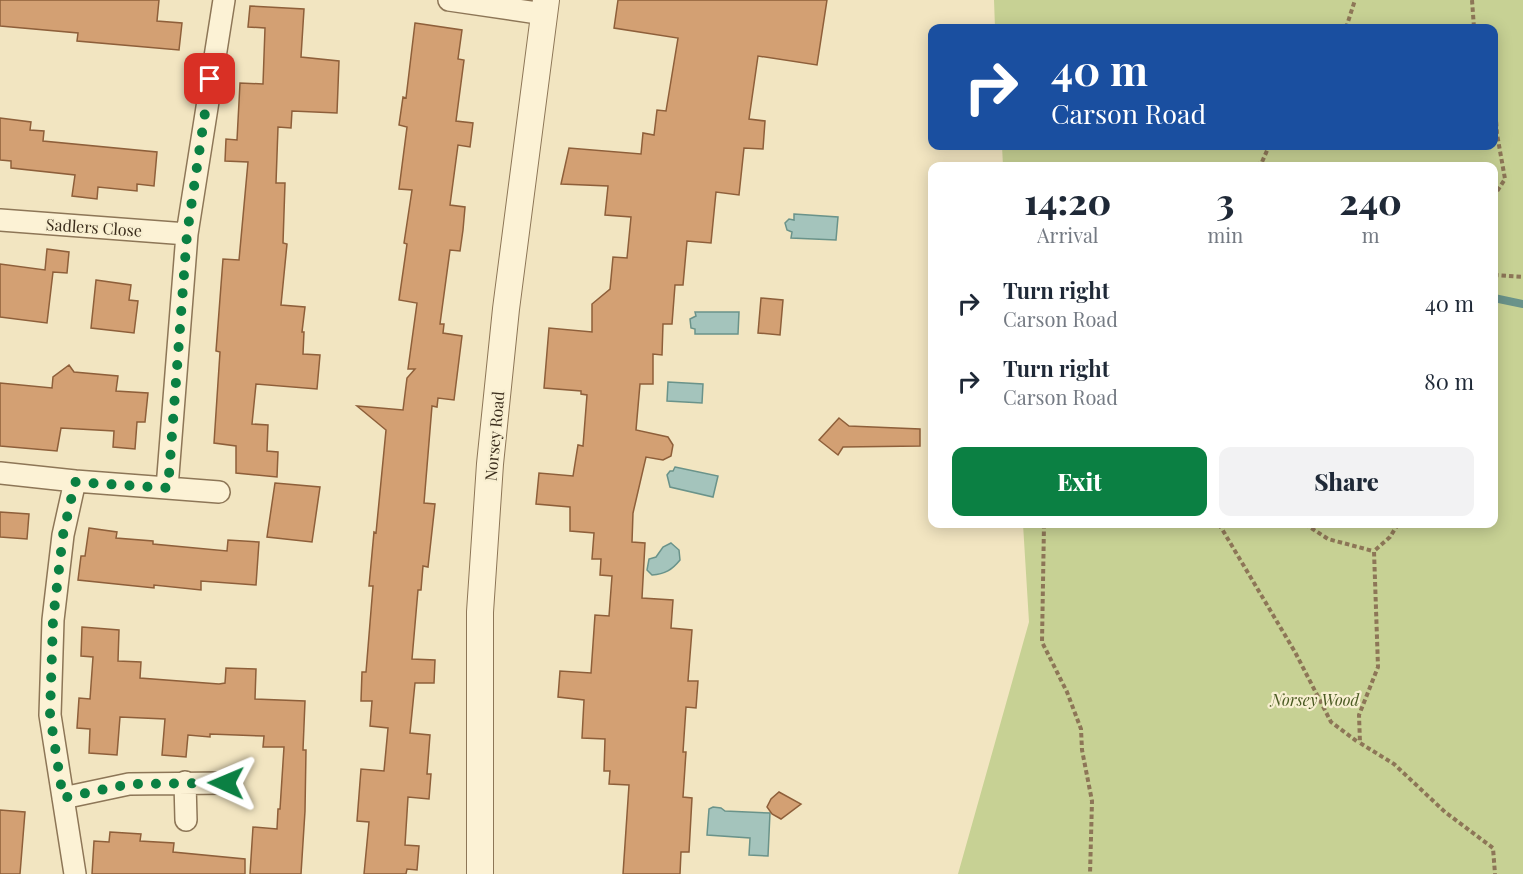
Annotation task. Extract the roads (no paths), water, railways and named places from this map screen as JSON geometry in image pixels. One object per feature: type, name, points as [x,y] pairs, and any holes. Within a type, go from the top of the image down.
[{"type":"street","points":[[168,488],[187,234],[224,0]]},
{"type":"street","points":[[448,0],[545,7]]},
{"type":"street","name":"Norsey Road","points":[[480,874],[480,612],[490,465],[506,309],[545,7]]},
{"type":"street","name":"Sadlers Close","points":[[0,220],[187,234]]},
{"type":"street","points":[[0,473],[75,482],[219,492]]},
{"type":"street","points":[[75,482],[63,535],[53,620],[50,715],[75,874]]},
{"type":"street","points":[[185,782],[186,820]]},
{"type":"street","points":[[63,798],[129,784],[226,783]]},
{"type":"water","points":[[794,214],[838,217],[836,240],[791,238],[792,232],[787,230],[785,223],[789,219],[794,220]]},
{"type":"water","points":[[695,312],[739,312],[738,334],[695,334],[695,329],[691,328],[690,319],[696,316]]},
{"type":"water","points":[[668,382],[703,384],[702,403],[667,401]]},
{"type":"water","points":[[675,467],[718,476],[713,497],[670,487],[667,475]]},
{"type":"water","points":[[671,543],[679,550],[680,560],[668,571],[652,575],[647,570],[649,559],[656,557],[663,547]]},
{"type":"water","points":[[713,807],[725,811],[770,813],[768,856],[749,855],[750,838],[707,835],[709,809]]},
{"type":"waterway","points":[[1498,299],[1523,304]]},
{"type":"park label","name":"Norsey Wood","points":[[1315,699]]}]
